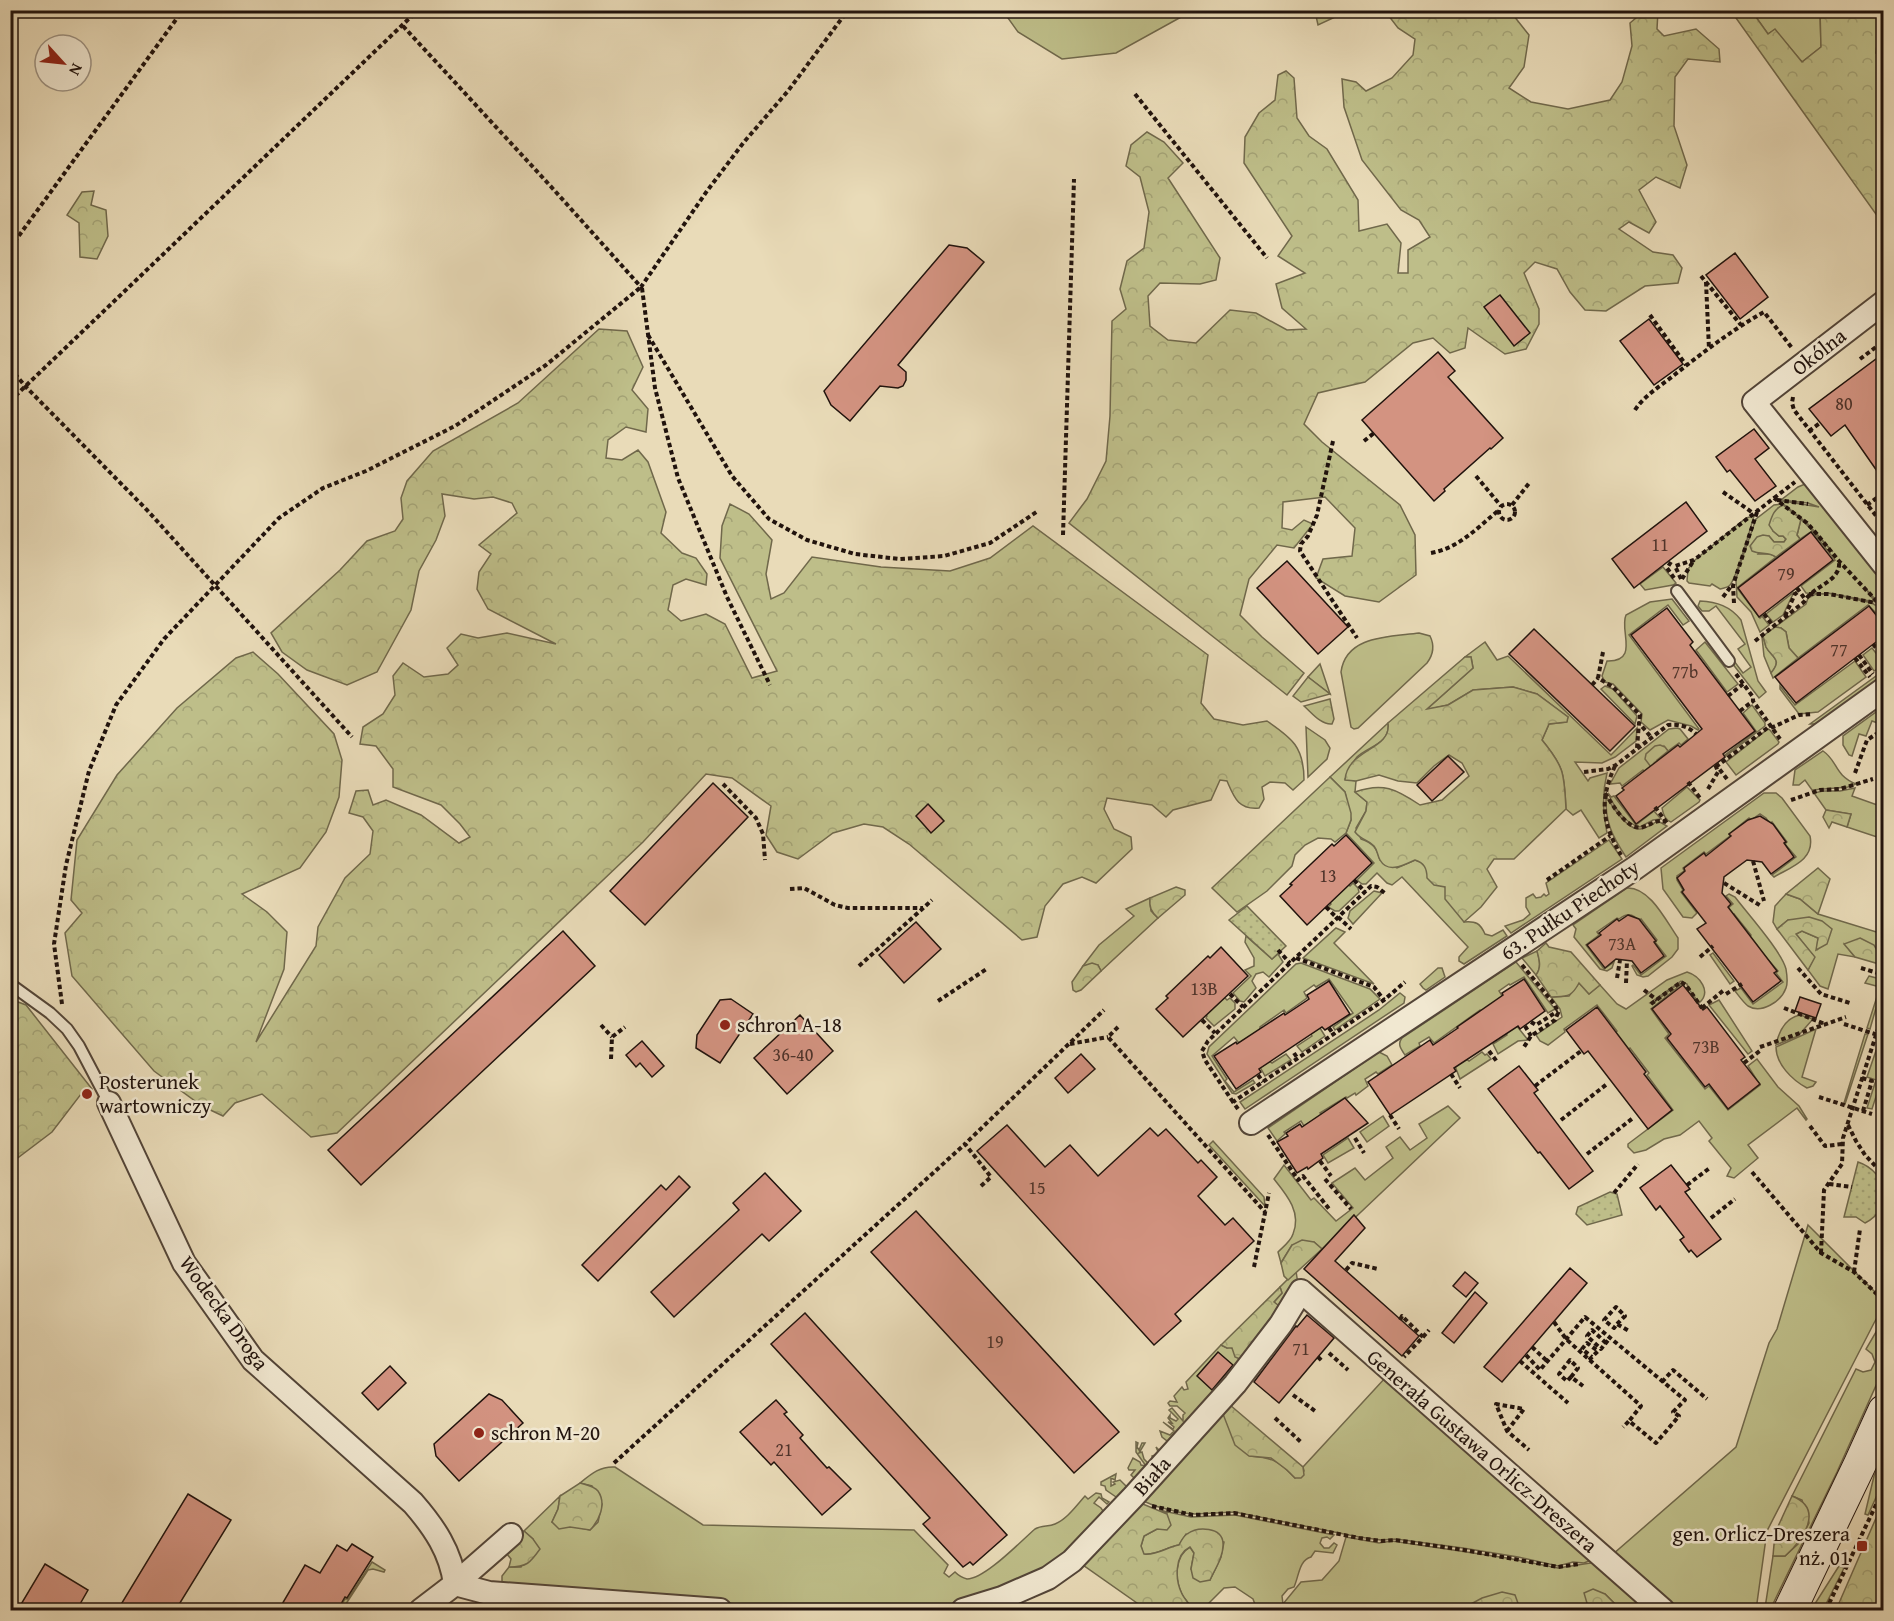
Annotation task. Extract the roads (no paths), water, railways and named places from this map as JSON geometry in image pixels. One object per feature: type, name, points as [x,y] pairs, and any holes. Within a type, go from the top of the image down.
[{"type":"main road","points":[[1790,1611],[1884,1412]]},
{"type":"street","name":"Okólna","points":[[1884,302],[1754,402],[1884,565]]},
{"type":"street","name":"63. Pułku Piechoty","points":[[1254,1120],[1635,868],[1876,680]]},
{"type":"street","name":"Wodecka Droga","points":[[109,1103],[184,1263],[253,1360],[413,1503],[441,1540],[454,1572],[455,1584]]},
{"type":"street","name":"Generała Gustawa Orlicz-Dreszera","points":[[1300,1291],[1663,1611]]},
{"type":"street","name":"Biała","points":[[963,1611],[1002,1598],[1058,1572],[1082,1552],[1240,1378],[1281,1324],[1300,1291]]},
{"type":"street","points":[[421,1611],[511,1535]]},
{"type":"street","points":[[455,1584],[489,1593],[720,1611]]},
{"type":"lane","points":[[1681,588],[1729,661]]},
{"type":"lane","name":"Wodecka Droga","points":[[10,984],[50,1013],[67,1029],[79,1046],[109,1103]]},
{"type":"place","name":"schron A-18","points":[[725,1025]]},
{"type":"place","name":"Posterunek wartowniczy","points":[[87,1094]]},
{"type":"place","name":"schron M-20","points":[[479,1433]]},
{"type":"place","name":"gen. Orlicz-Dreszera nż. 01","points":[[1862,1546]]}]
